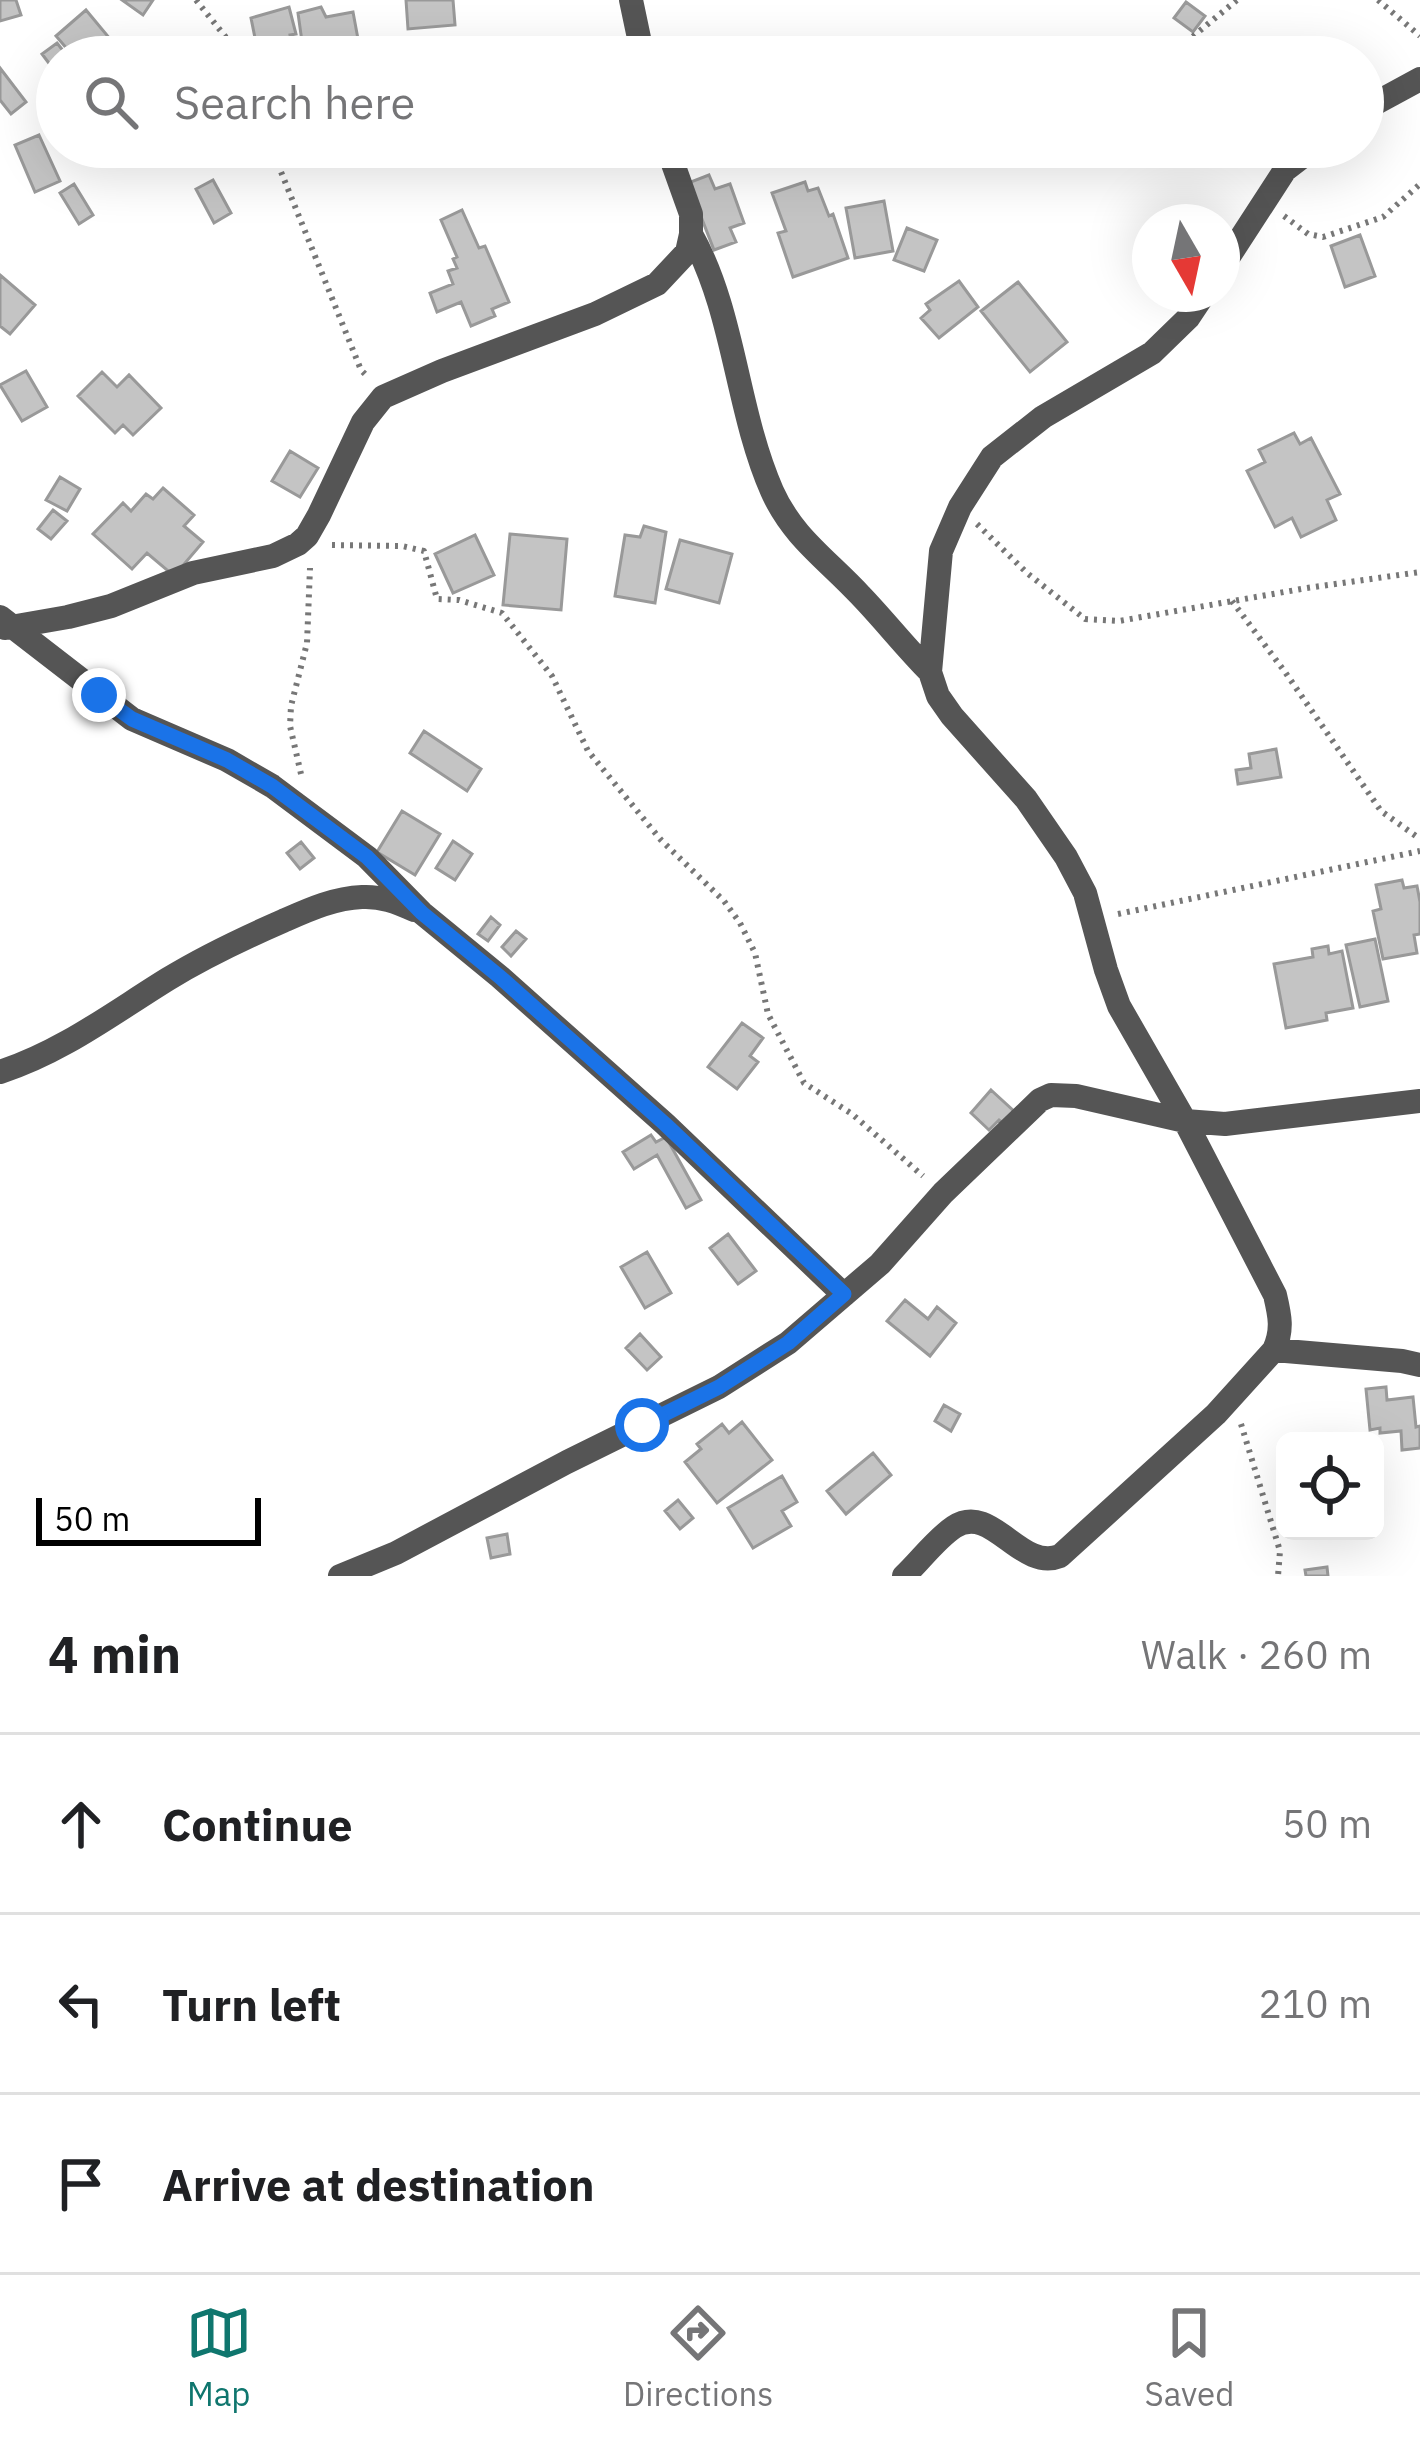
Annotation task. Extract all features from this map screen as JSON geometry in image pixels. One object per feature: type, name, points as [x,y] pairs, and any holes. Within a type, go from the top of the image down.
[{"type":"street","points":[[632,0],[639,36]]},
{"type":"street","points":[[1384,99],[1420,79]]},
{"type":"street","points":[[4,624],[68,617],[193,573],[257,560],[298,544],[319,515],[363,422],[396,390],[595,314],[657,284],[687,252],[691,234],[691,214],[675,168]]},
{"type":"street","points":[[1240,241],[1288,168]]},
{"type":"street","points":[[691,234],[710,275],[761,462],[787,520],[930,672]]},
{"type":"street","points":[[904,1576],[953,1527],[969,1521],[984,1524],[1036,1559],[1060,1556],[1232,1396],[1274,1350],[1282,1321],[1275,1295],[1119,1006],[1085,893],[1066,856],[1026,799],[952,716],[930,672],[941,551],[960,507],[992,457],[1043,417],[1152,352],[1192,312]]},
{"type":"street","points":[[4,624],[132,719],[227,760],[320,820],[367,857],[422,913],[665,1124],[844,1294]]},
{"type":"street","points":[[0,1072],[58,1048],[174,976],[315,907],[376,897],[422,913]]},
{"type":"street","points":[[340,1576],[719,1387],[788,1343],[880,1264],[943,1193],[1040,1100],[1051,1095],[1076,1096],[1184,1121],[1225,1124],[1420,1101]]},
{"type":"street","points":[[1274,1350],[1420,1365]]},
{"type":"path","points":[[196,0],[225,36]]},
{"type":"path","points":[[1192,36],[1237,0]]},
{"type":"path","points":[[1378,0],[1420,37]]},
{"type":"path","points":[[280,168],[361,370],[396,390]]},
{"type":"path","points":[[1267,202],[1308,234],[1323,238],[1383,217],[1420,184]]},
{"type":"path","points":[[960,507],[1027,572],[1085,619],[1119,621],[1420,572]]},
{"type":"path","points":[[298,544],[309,561],[310,594],[307,643],[290,726],[305,788],[320,820]]},
{"type":"path","points":[[298,544],[402,546],[424,551],[437,599],[459,600],[502,613],[552,676],[588,751],[661,840],[740,923],[754,953],[768,1014],[804,1083],[852,1114],[943,1193]]},
{"type":"path","points":[[1232,601],[1381,811],[1420,839]]},
{"type":"path","points":[[1094,920],[1420,851]]},
{"type":"path","points":[[1232,1396],[1280,1551],[1278,1576]]},
{"type":"building","points":[[0,0],[16,0],[21,15],[0,21]]},
{"type":"building","points":[[122,0],[153,0],[143,15]]},
{"type":"building","points":[[406,0],[453,0],[455,25],[408,29]]},
{"type":"building","points":[[1186,2],[1205,16],[1193,32],[1174,18]]},
{"type":"building","points":[[289,7],[296,34],[255,36],[251,18]]},
{"type":"building","points":[[321,7],[326,17],[353,12],[357,36],[301,36],[298,13]]},
{"type":"building","points":[[86,10],[108,36],[56,36]]},
{"type":"building","points":[[0,68],[26,102],[11,114],[0,100]]},
{"type":"building","points":[[36,136],[36,168],[54,168],[60,181],[35,192],[15,145]]},
{"type":"building","points":[[709,175],[715,189],[730,184],[744,223],[730,228],[736,242],[714,250],[688,183]]},
{"type":"building","points":[[213,180],[231,213],[214,223],[196,189]]},
{"type":"building","points":[[805,182],[808,191],[818,188],[829,216],[833,214],[848,258],[793,277],[778,233],[786,231],[772,193]]},
{"type":"building","points":[[74,184],[93,215],[79,224],[60,193]]},
{"type":"building","points":[[884,201],[893,251],[855,258],[846,208]]},
{"type":"building","points":[[462,210],[479,248],[485,246],[509,302],[492,309],[495,316],[471,326],[461,302],[437,312],[430,293],[453,284],[448,271],[457,268],[453,259],[457,257],[441,220]]},
{"type":"building","points":[[907,228],[937,240],[924,271],[894,260]]},
{"type":"building","points":[[1360,235],[1375,276],[1345,287],[1331,246]]},
{"type":"building","points":[[0,275],[35,305],[10,334],[0,326]]},
{"type":"building","points":[[959,281],[978,307],[939,338],[921,318],[930,310],[926,304]]},
{"type":"building","points":[[1018,282],[1067,342],[1030,372],[981,311]]},
{"type":"building","points":[[26,371],[47,407],[22,421],[0,385]]},
{"type":"building","points":[[102,372],[117,387],[129,375],[161,408],[133,435],[123,425],[115,433],[78,396]]},
{"type":"building","points":[[1294,433],[1300,444],[1311,438],[1340,494],[1327,500],[1336,520],[1301,537],[1292,518],[1275,527],[1247,471],[1265,462],[1259,450]]},
{"type":"building","points":[[290,451],[318,468],[300,497],[272,481]]},
{"type":"building","points":[[60,477],[80,489],[67,511],[46,500]]},
{"type":"building","points":[[163,488],[194,515],[184,526],[203,542],[174,576],[147,553],[132,569],[93,534],[123,503],[131,511],[146,494],[153,499]]},
{"type":"building","points":[[53,510],[67,521],[51,539],[38,529]]},
{"type":"building","points":[[644,526],[666,532],[655,603],[615,596],[625,535],[640,537]]},
{"type":"building","points":[[510,534],[567,539],[561,610],[503,605]]},
{"type":"building","points":[[475,535],[494,575],[453,593],[435,554]]},
{"type":"building","points":[[680,540],[732,554],[719,603],[666,589]]},
{"type":"building","points":[[424,731],[481,769],[467,791],[410,753]]},
{"type":"building","points":[[1276,749],[1281,777],[1238,784],[1236,770],[1251,768],[1249,754]]},
{"type":"building","points":[[402,811],[440,834],[415,875],[377,852]]},
{"type":"building","points":[[453,841],[472,854],[455,880],[436,868]]},
{"type":"building","points":[[301,842],[314,858],[300,869],[287,853]]},
{"type":"building","points":[[1402,880],[1404,888],[1417,886],[1417,953],[1383,959],[1373,911],[1381,909],[1376,885]]},
{"type":"building","points":[[491,917],[500,925],[488,941],[478,934]]},
{"type":"building","points":[[516,931],[526,939],[511,956],[502,947]]},
{"type":"building","points":[[1375,939],[1388,1001],[1360,1007],[1346,945]]},
{"type":"building","points":[[1328,946],[1329,954],[1342,951],[1353,1008],[1326,1013],[1327,1020],[1286,1028],[1274,964],[1313,957],[1312,949]]},
{"type":"building","points":[[742,1023],[763,1038],[750,1056],[758,1062],[737,1089],[708,1067]]},
{"type":"building","points":[[991,1090],[1016,1113],[1005,1125],[999,1120],[989,1130],[971,1113]]},
{"type":"building","points":[[651,1135],[656,1142],[666,1137],[701,1200],[686,1208],[657,1155],[634,1169],[623,1152]]},
{"type":"building","points":[[728,1234],[756,1271],[738,1284],[710,1248]]},
{"type":"building","points":[[647,1252],[671,1293],[645,1308],[621,1267]]},
{"type":"building","points":[[905,1300],[928,1319],[937,1307],[956,1323],[930,1356],[887,1321]]},
{"type":"building","points":[[640,1334],[661,1357],[647,1370],[626,1348]]},
{"type":"building","points":[[1386,1387],[1387,1400],[1413,1397],[1420,1448],[1402,1450],[1401,1431],[1370,1430],[1366,1389]]},
{"type":"building","points":[[944,1405],[960,1414],[951,1431],[935,1421]]},
{"type":"building","points":[[742,1422],[772,1460],[717,1503],[685,1462],[701,1449],[697,1444],[722,1424],[729,1433]]},
{"type":"building","points":[[873,1453],[891,1475],[846,1514],[827,1491]]},
{"type":"building","points":[[782,1476],[797,1502],[782,1511],[791,1526],[753,1548],[728,1508]]},
{"type":"building","points":[[678,1500],[693,1518],[680,1529],[665,1511]]},
{"type":"building","points":[[507,1534],[510,1554],[491,1558],[487,1538]]},
{"type":"building","points":[[1327,1567],[1328,1576],[1306,1576],[1305,1570]]},
{"type":"route","points":[[99,695],[132,719],[227,760],[272,786],[367,857],[422,913],[665,1124],[844,1294],[788,1343],[719,1387],[642,1425]]}]
